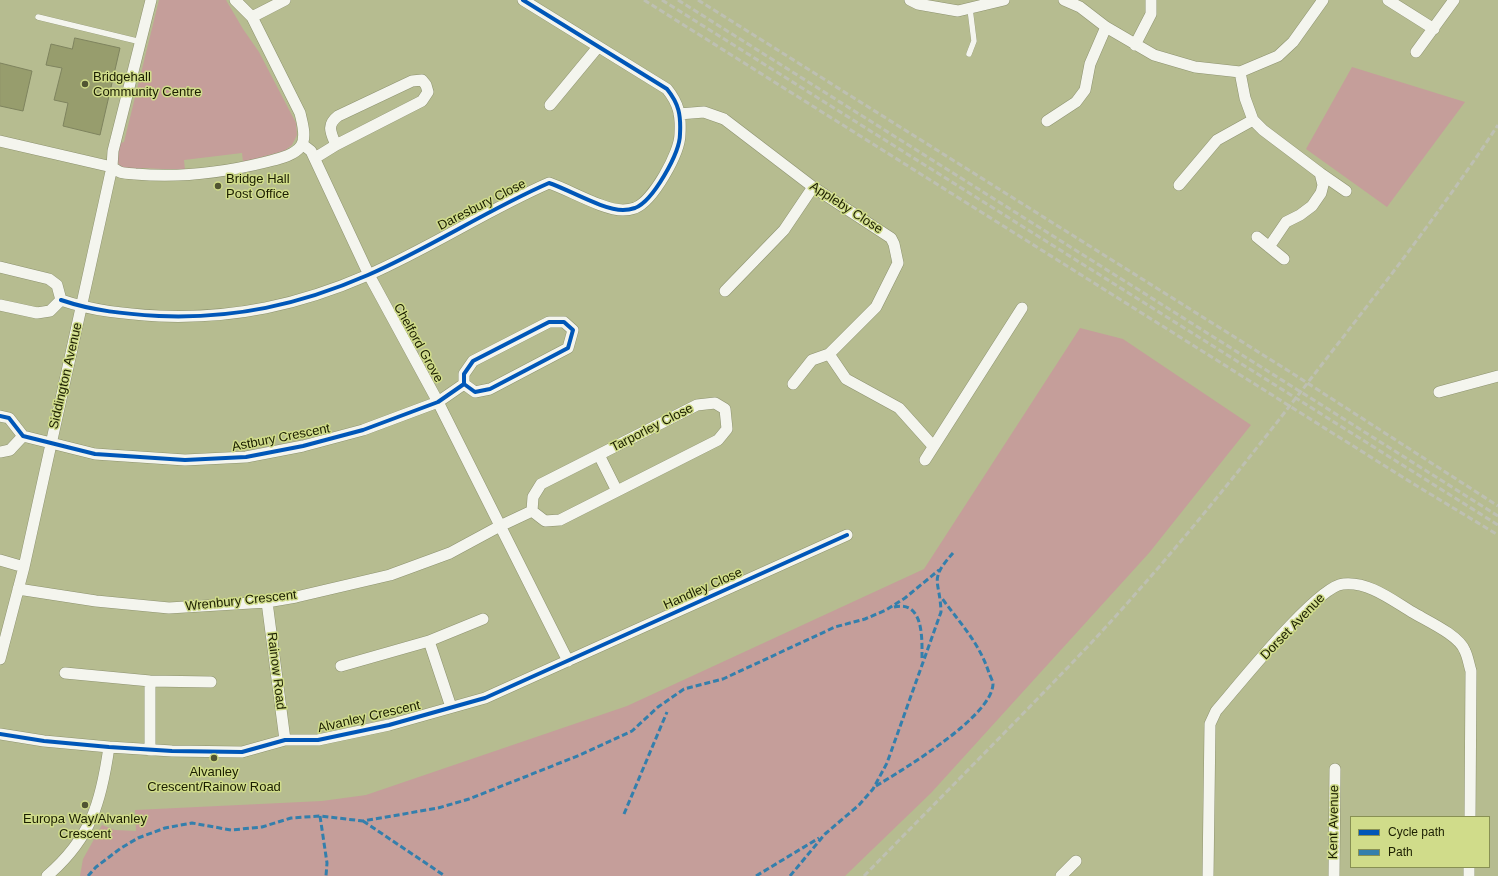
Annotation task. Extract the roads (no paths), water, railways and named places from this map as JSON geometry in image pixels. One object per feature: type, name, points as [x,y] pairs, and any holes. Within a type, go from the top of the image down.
[{"type":"street","name":"Siddington Avenue","points":[[0,659],[24,567],[50,444],[82,307],[112,167],[113,150],[151,0]]},
{"type":"street","points":[[0,141],[112,167],[120,172],[147,175],[179,176],[215,173],[274,160],[294,152],[302,144],[303,125],[300,113],[252,17],[235,0]]},
{"type":"street","points":[[252,17],[285,0]]},
{"type":"street","name":"Daresbury Close","points":[[61,300],[82,307],[128,314],[182,317],[228,315],[274,307],[316,295],[369,274],[549,183],[609,208],[623,210],[636,208],[648,198],[662,180],[674,155],[680,136],[677,101],[667,89],[523,0]]},
{"type":"street","points":[[910,0],[918,4],[958,11],[1004,0]]},
{"type":"street","points":[[1064,0],[1080,7],[1106,28],[1154,55],[1195,67],[1240,72],[1278,56],[1294,42],[1324,0]]},
{"type":"street","points":[[1135,45],[1151,14],[1151,0]]},
{"type":"street","points":[[1388,0],[1434,28]]},
{"type":"street","points":[[1416,52],[1454,0]]},
{"type":"street","points":[[1047,122],[1076,102],[1085,90],[1090,64],[1106,28]]},
{"type":"street","points":[[550,105],[598,47]]},
{"type":"street","points":[[1240,72],[1245,98],[1253,120],[1263,130],[1346,191]]},
{"type":"street","points":[[314,158],[336,145],[422,101],[428,92],[426,85],[422,80],[412,81],[338,116],[331,123],[330,128],[336,145]]},
{"type":"street","name":"Appleby Close","points":[[679,114],[704,112],[724,119],[813,187],[886,233],[894,244],[898,263],[876,307],[828,354],[812,360],[794,384]]},
{"type":"street","points":[[1179,185],[1217,140],[1253,120]]},
{"type":"street","name":"Chelford Grove","points":[[302,144],[311,151],[369,274],[438,402],[568,661]]},
{"type":"street","points":[[1269,247],[1286,222],[1300,215],[1312,206],[1321,193],[1323,185],[1320,173]]},
{"type":"street","points":[[725,291],[784,230],[813,187]]},
{"type":"street","points":[[1257,237],[1284,259]]},
{"type":"street","points":[[0,267],[49,278],[57,285],[61,300],[50,311],[37,313],[0,306]]},
{"type":"street","points":[[924,460],[1022,308]]},
{"type":"street","points":[[552,321],[564,322],[573,330],[568,348],[490,389],[475,392],[464,384],[464,374],[473,361],[531,331],[552,321]]},
{"type":"street","points":[[828,354],[846,378],[899,408],[933,446]]},
{"type":"street","points":[[1439,392],[1498,376]]},
{"type":"street","name":"Astbury Crescent","points":[[23,436],[50,444],[102,455],[185,460],[246,457],[304,446],[363,430],[438,402],[464,384]]},
{"type":"street","name":"Tarporley Close","points":[[715,403],[725,409],[727,429],[718,440],[617,491],[560,520],[545,521],[532,511],[533,497],[541,484],[697,405],[715,403]]},
{"type":"street","points":[[0,416],[9,418],[23,436],[10,450],[0,452]]},
{"type":"street","name":"Tarporley Close","points":[[599,455],[617,491]]},
{"type":"street","points":[[500,526],[532,511]]},
{"type":"street","name":"Wrenbury Crescent","points":[[18,589],[96,601],[170,608],[267,602],[296,597],[390,575],[450,553],[500,526]]},
{"type":"street","name":"Handley Close","points":[[568,661],[846,535]]},
{"type":"street","points":[[0,560],[24,567]]},
{"type":"street","name":"Dorset Avenue","points":[[1208,876],[1210,724],[1216,711],[1293,623],[1320,596],[1342,584],[1360,585],[1383,594],[1454,638],[1465,650],[1471,671],[1470,816]]},
{"type":"street","name":"Rainow Road","points":[[267,602],[285,740]]},
{"type":"street","points":[[341,666],[429,641],[483,619]]},
{"type":"street","points":[[429,641],[451,707]]},
{"type":"street","name":"Alvanley Crescent","points":[[0,734],[44,741],[109,747],[150,750],[242,752],[285,740],[318,740],[390,725],[485,698],[568,661]]},
{"type":"street","points":[[64,673],[150,681],[211,682]]},
{"type":"street","points":[[150,681],[150,750]]},
{"type":"street","points":[[47,876],[66,859],[87,828],[98,803],[104,781],[109,747]]},
{"type":"street","name":"Kent Avenue","points":[[1334,876],[1335,769]]},
{"type":"street","points":[[1061,876],[1076,861]]},
{"type":"lane","points":[[969,54],[974,41],[970,9]]},
{"type":"lane","points":[[38,17],[141,42]]},
{"type":"railway","points":[[644,0],[1412,483],[1498,535]]},
{"type":"railway","points":[[662,0],[1498,525]]},
{"type":"railway","points":[[678,0],[1498,516]]},
{"type":"railway","points":[[698,0],[1295,375],[1498,506]]},
{"type":"railway","points":[[864,876],[1092,642],[1179,543],[1262,441],[1387,281],[1455,188],[1498,125]]},
{"type":"place","name":"Bridgehall Community Centre","points":[[85,84]]},
{"type":"place","name":"Bridge Hall Post Office","points":[[218,186]]},
{"type":"place","name":"Alvanley Crescent/Rainow Road","points":[[214,758]]},
{"type":"place","name":"Europa Way/Alvanley Crescent","points":[[85,805]]}]
